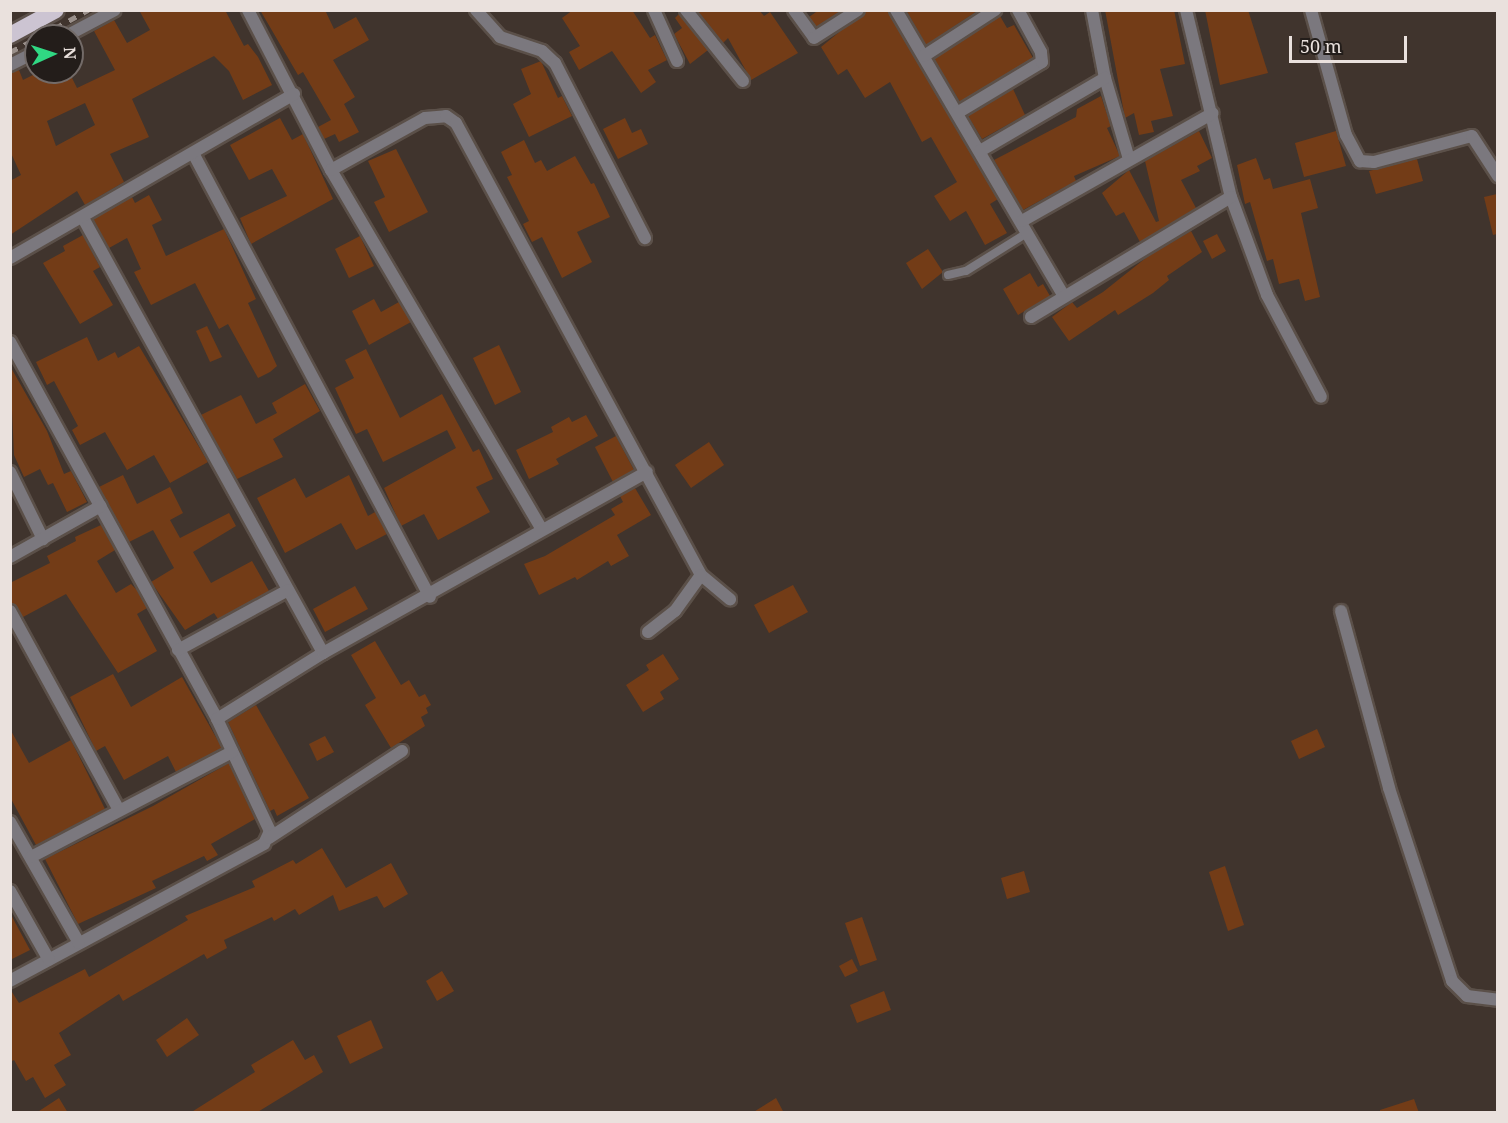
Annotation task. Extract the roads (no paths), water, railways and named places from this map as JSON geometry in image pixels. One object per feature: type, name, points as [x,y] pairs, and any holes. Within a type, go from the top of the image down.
[{"type":"highway","points":[[10,35],[56,10]]},
{"type":"street","points":[[84,26],[115,10]]},
{"type":"street","points":[[248,10],[294,94],[330,170],[542,530]]},
{"type":"street","points":[[476,10],[500,37],[542,51],[555,63],[645,238]]},
{"type":"street","points":[[654,10],[677,62]]},
{"type":"street","points":[[686,10],[743,81]]},
{"type":"street","points":[[794,10],[814,38],[858,10]]},
{"type":"street","points":[[897,10],[1022,220],[1027,233],[1064,296]]},
{"type":"street","points":[[924,56],[994,10]]},
{"type":"street","points":[[957,113],[1042,62],[1041,52],[1018,10]]},
{"type":"street","points":[[1092,10],[1105,78],[1129,159]]},
{"type":"street","points":[[1186,10],[1213,113],[1231,197],[1268,295],[1322,397]]},
{"type":"street","points":[[1311,10],[1346,135],[1360,161],[1374,162],[1472,136],[1497,176]]},
{"type":"street","points":[[10,65],[24,58]]},
{"type":"street","points":[[980,151],[1105,78]]},
{"type":"street","points":[[10,258],[294,94]]},
{"type":"street","points":[[1022,220],[1213,113]]},
{"type":"street","points":[[330,170],[424,118],[446,116],[456,123],[701,574],[730,598]]},
{"type":"street","points":[[193,153],[430,597]]},
{"type":"street","points":[[1031,317],[1231,197]]},
{"type":"street","points":[[82,218],[323,653]]},
{"type":"street","points":[[10,342],[217,719],[270,831],[269,838]]},
{"type":"street","points":[[10,472],[43,539]]},
{"type":"street","points":[[217,719],[323,653],[430,597],[542,530],[647,472]]},
{"type":"street","points":[[10,557],[101,507]]},
{"type":"street","points":[[648,632],[682,604],[701,574]]},
{"type":"street","points":[[178,650],[288,590]]},
{"type":"street","points":[[10,611],[118,808]]},
{"type":"street","points":[[1341,611],[1389,788],[1452,981],[1467,996],[1497,1000]]},
{"type":"street","points":[[10,981],[269,838],[402,750]]},
{"type":"street","points":[[31,857],[118,808],[232,752]]},
{"type":"street","points":[[10,822],[79,943]]},
{"type":"street","points":[[10,891],[49,960]]},
{"type":"lane","points":[[948,275],[966,271],[1027,233]]},
{"type":"railway","points":[[63,24],[88,10]]},
{"type":"railway","points":[[10,52],[24,45]]}]
